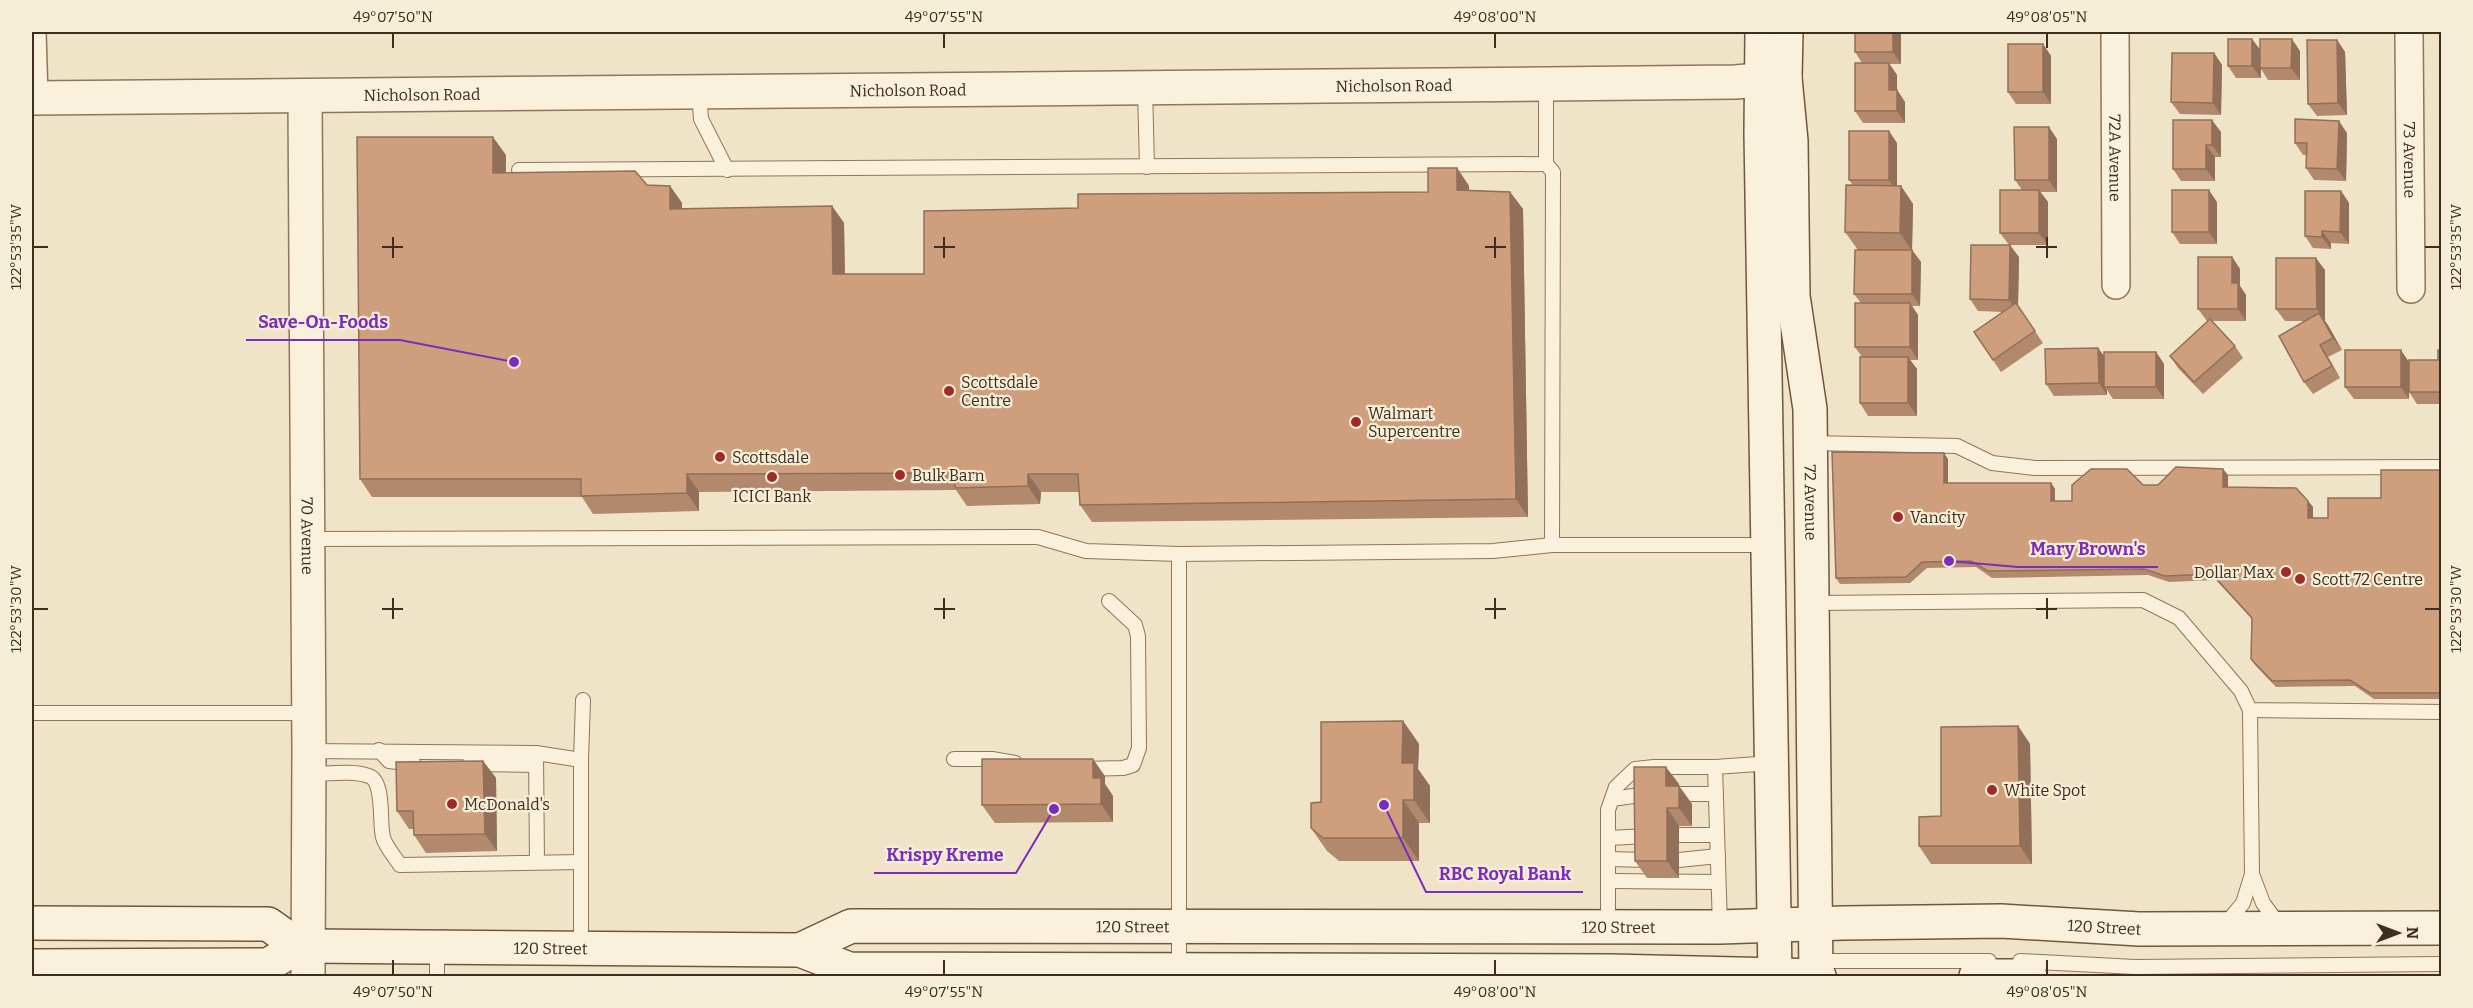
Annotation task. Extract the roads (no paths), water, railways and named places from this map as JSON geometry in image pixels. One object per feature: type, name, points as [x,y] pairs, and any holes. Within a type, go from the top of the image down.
[{"type":"main road","name":"72 Avenue","points":[[1762,32],[1791,141],[1793,296],[1810,409],[1816,972]]},
{"type":"main road","name":"72 Avenue","points":[[1775,975],[1761,133],[1786,32]]},
{"type":"main road","name":"Nicholson Road","points":[[33,97],[1145,88],[1774,80]]},
{"type":"main road","name":"70 Avenue","points":[[305,96],[309,713],[305,956]]},
{"type":"main road","points":[[1766,422],[1783,437],[1789,469],[1791,579],[1813,603]]},
{"type":"main road","name":"120 Street","points":[[800,951],[851,926],[1720,927],[1815,923],[2001,921],[2139,929],[2442,928]]},
{"type":"main road","points":[[32,923],[268,924],[305,956]]},
{"type":"main road","name":"120 Street","points":[[305,956],[437,962],[581,948],[800,951],[849,969],[1179,969],[1775,975],[1816,972]]},
{"type":"main road","points":[[37,969],[268,965],[305,956]]},
{"type":"street","points":[[32,32],[33,97]]},
{"type":"street","name":"72A Avenue","points":[[2115,32],[2116,285]]},
{"type":"street","name":"73 Avenue","points":[[2409,32],[2411,289]]},
{"type":"lane","points":[[1546,84],[1546,164],[1553,172],[1552,545]]},
{"type":"lane","points":[[1145,88],[1147,167]]},
{"type":"lane","points":[[699,91],[701,119],[727,170]]},
{"type":"lane","points":[[519,170],[1546,164]]},
{"type":"lane","points":[[1810,443],[1956,446],[1992,463],[2035,468],[2442,468]]},
{"type":"lane","points":[[308,540],[1038,537],[1086,551],[1179,554],[1492,551],[1552,545],[1769,546]]},
{"type":"lane","points":[[1179,554],[1179,969]]},
{"type":"lane","points":[[1813,603],[2143,600],[2179,618],[2241,691],[2250,710],[2252,874],[2243,903],[2222,929]]},
{"type":"lane","points":[[1070,769],[1123,768],[1132,765],[1137,758],[1139,748],[1138,636],[1135,625],[1109,601]]},
{"type":"lane","points":[[581,948],[583,700]]},
{"type":"lane","points":[[2250,710],[2442,712]]},
{"type":"lane","points":[[32,713],[309,713]]},
{"type":"lane","points":[[309,762],[379,750],[581,760]]},
{"type":"lane","points":[[536,759],[537,862]]},
{"type":"lane","points":[[954,759],[1001,760],[1032,768]]},
{"type":"lane","points":[[309,762],[372,777],[377,783],[380,794],[383,839],[400,865],[581,862]]},
{"type":"lane","points":[[1608,927],[1610,881],[1608,810],[1616,787],[1635,770],[1654,767],[1715,767],[1772,763]]},
{"type":"lane","points":[[1715,767],[1720,927]]},
{"type":"lane","points":[[1679,795],[1716,794]]},
{"type":"lane","points":[[1612,799],[1647,795]]},
{"type":"lane","points":[[1679,835],[1717,835]]},
{"type":"lane","points":[[1609,838],[1647,836]]},
{"type":"lane","points":[[1679,860],[1718,856]]},
{"type":"lane","points":[[1609,859],[1647,860]]},
{"type":"lane","points":[[2252,874],[2263,903],[2281,929]]},
{"type":"lane","points":[[1610,881],[1718,882]]},
{"type":"lane","points":[[1816,972],[2442,964]]},
{"type":"place","name":"Save-On-Foods","points":[[514,362]]},
{"type":"place","name":"Scottsdale Centre","points":[[949,391]]},
{"type":"place","name":"Walmart Supercentre","points":[[1356,422]]},
{"type":"place","name":"Scottsdale","points":[[720,457]]},
{"type":"place","name":"Bulk Barn","points":[[900,475]]},
{"type":"place","name":"ICICI Bank","points":[[772,477]]},
{"type":"place","name":"Vancity","points":[[1898,517]]},
{"type":"place","name":"Mary Brown's","points":[[1949,561]]},
{"type":"place","name":"Dollar Max","points":[[2286,572]]},
{"type":"place","name":"Scott 72 Centre","points":[[2300,579]]},
{"type":"place","name":"White Spot","points":[[1992,790]]},
{"type":"place","name":"McDonald's","points":[[452,804]]},
{"type":"place","name":"RBC Royal Bank","points":[[1384,805]]},
{"type":"place","name":"Krispy Kreme","points":[[1054,809]]}]
